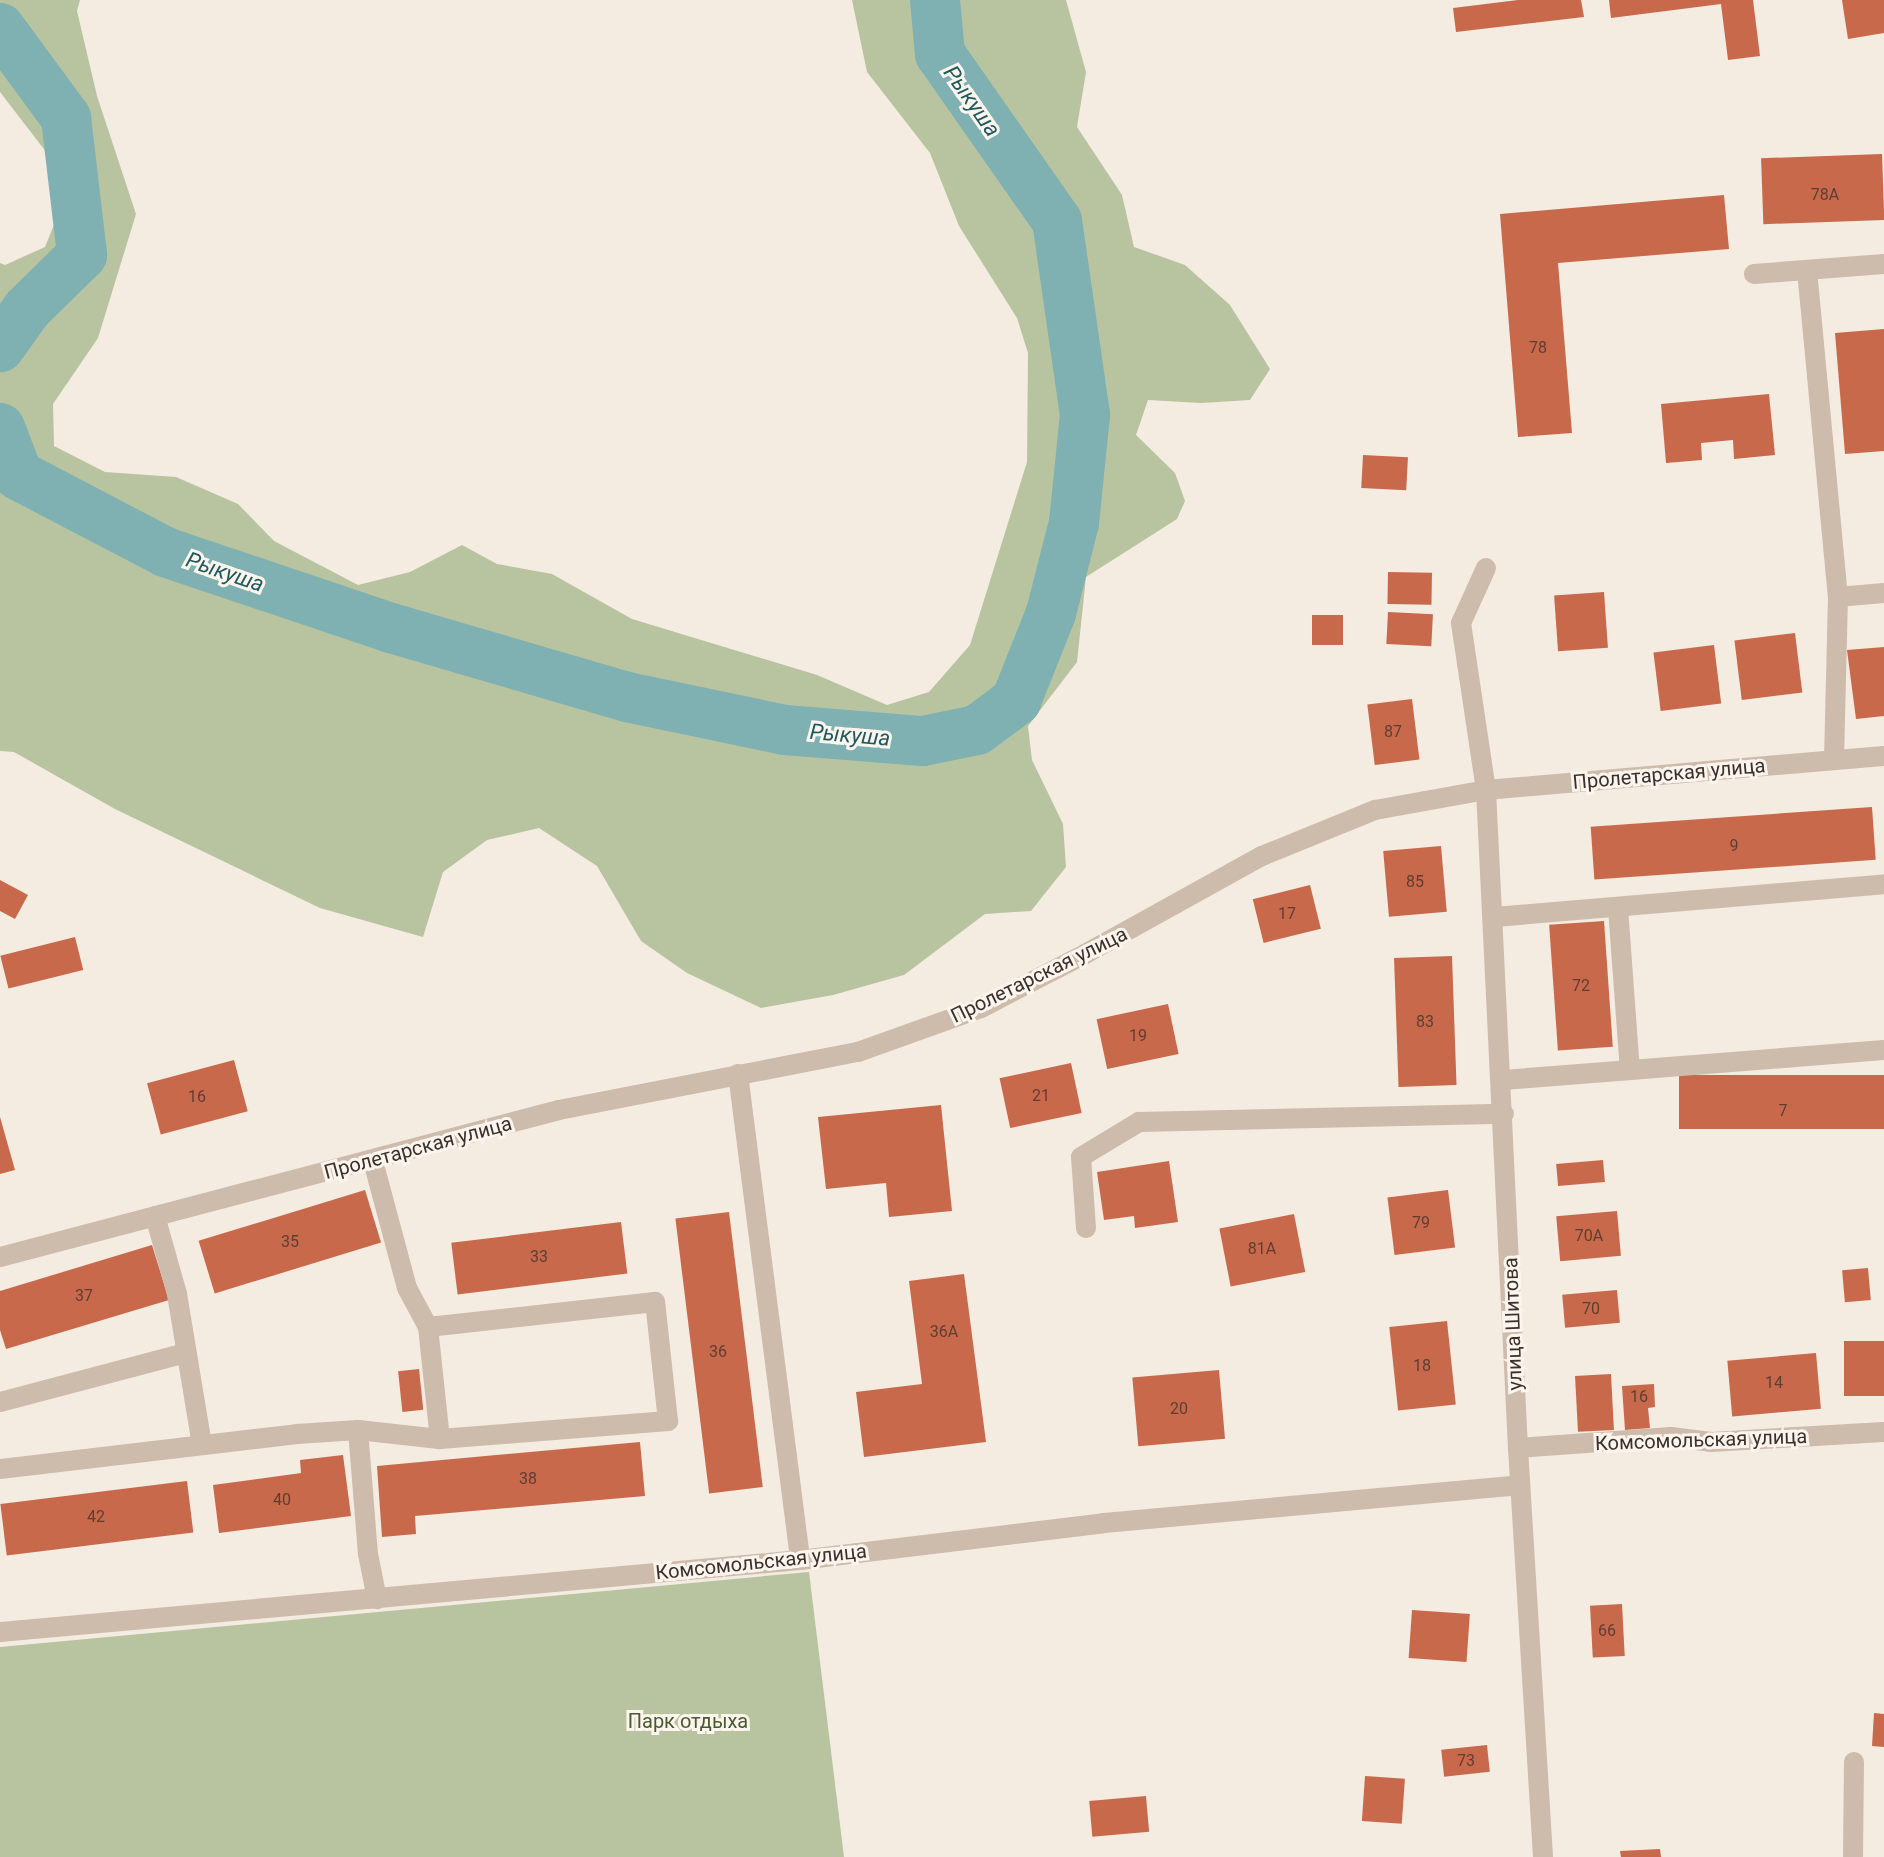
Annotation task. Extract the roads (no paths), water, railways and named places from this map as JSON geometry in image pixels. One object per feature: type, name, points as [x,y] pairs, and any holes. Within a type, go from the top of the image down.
[{"type":"street","points":[[1754,274],[1884,264]]},
{"type":"street","points":[[1807,270],[1838,597],[1834,760]]},
{"type":"street","name":"улица Шитова","points":[[1486,568],[1461,623],[1486,790],[1495,917],[1518,1448],[1543,1857]]},
{"type":"street","points":[[1838,597],[1884,593]]},
{"type":"street","name":"Пролетарская улица","points":[[0,1257],[559,1110],[858,1052],[981,1008],[1262,856],[1375,810],[1486,790],[1884,756]]},
{"type":"street","points":[[1495,917],[1884,884]]},
{"type":"street","points":[[1618,908],[1630,1070]]},
{"type":"street","points":[[1503,1080],[1884,1050]]},
{"type":"street","points":[[738,1074],[800,1560]]},
{"type":"street","points":[[1086,1228],[1081,1157],[1139,1122],[1504,1114]]},
{"type":"street","points":[[373,1161],[407,1288],[428,1327],[440,1439]]},
{"type":"street","points":[[155,1216],[177,1294],[202,1445]]},
{"type":"street","points":[[0,1469],[358,1430],[440,1439],[668,1421],[655,1302],[428,1327]]},
{"type":"street","points":[[0,1402],[185,1353]]},
{"type":"street","points":[[358,1430],[368,1554],[377,1599]]},
{"type":"street","name":"Комсомольская улица","points":[[1518,1448],[1671,1437],[1711,1442],[1884,1432]]},
{"type":"street","name":"Комсомольская улица","points":[[0,1632],[800,1560],[1104,1523],[1520,1485]]},
{"type":"street","points":[[1853,1857],[1854,1762]]},
{"type":"waterway","name":"Рыкуша","points":[[0,428],[18,475],[165,552],[391,628],[627,697],[785,730],[923,741],[977,730],[1016,701],[1051,613],[1074,523],[1085,415],[1057,221],[940,54],[935,0]]},
{"type":"waterway","name":"Рыкуша","points":[[0,28],[66,118],[82,255],[27,309],[0,347]]},
{"type":"park label","name":"Парк отдыха","points":[[688,1721]]}]
